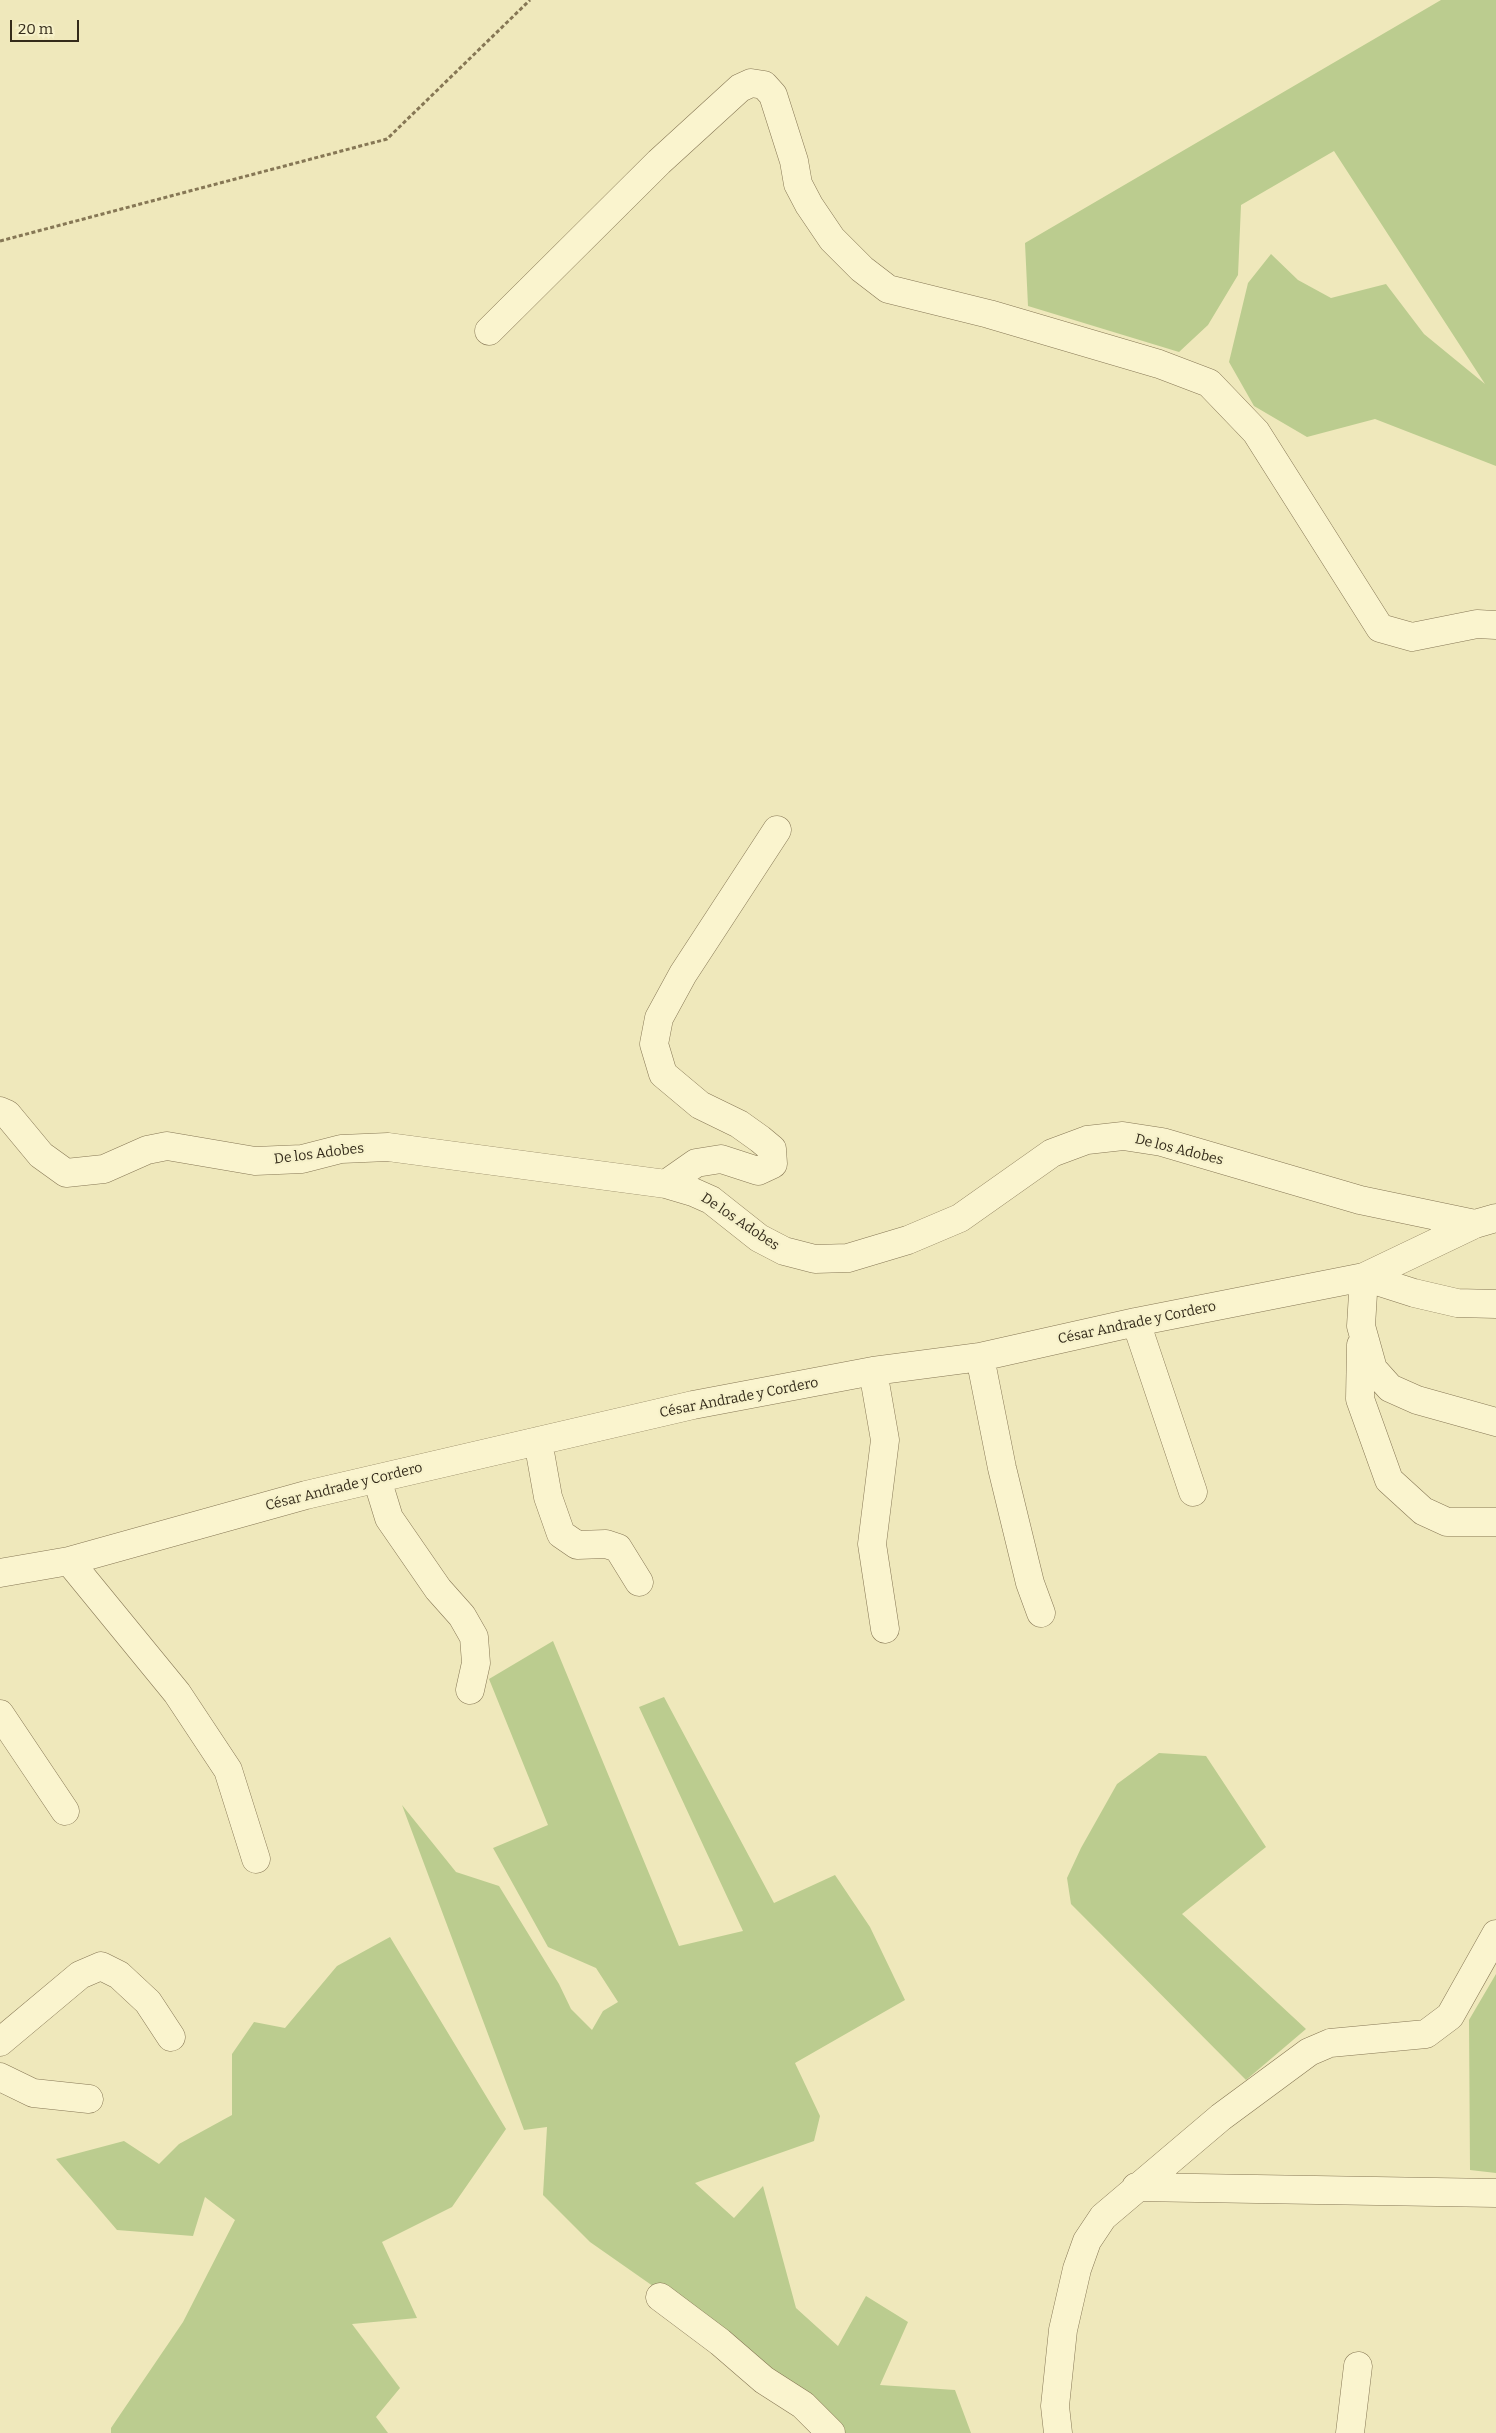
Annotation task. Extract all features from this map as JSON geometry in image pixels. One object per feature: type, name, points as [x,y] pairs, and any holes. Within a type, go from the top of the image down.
[{"type":"street","points":[[489,331],[659,162],[740,88],[751,83],[764,85],[773,95],[794,161],[798,184],[809,205],[832,239],[862,270],[888,289],[989,314],[1149,361],[1209,383],[1256,432],[1380,628],[1412,637],[1477,624],[1496,625]]},
{"type":"street","points":[[666,1184],[696,1164],[721,1159],[758,1171],[773,1164],[772,1150],[760,1139],[739,1124],[700,1105],[663,1074],[654,1044],[659,1018],[683,974],[777,830]]},
{"type":"street","name":"De los Adobes","points":[[0,1111],[8,1114],[42,1155],[66,1173],[104,1169],[147,1150],[167,1146],[255,1161],[302,1159],[341,1149],[388,1147],[666,1184],[694,1192],[711,1200],[759,1238],[784,1251],[815,1259],[848,1258],[908,1240],[960,1218],[1052,1153],[1087,1140],[1123,1136],[1162,1142],[1360,1200],[1486,1221]]},
{"type":"street","name":"César Andrade y Cordero","points":[[0,1573],[69,1561],[306,1495],[694,1406],[874,1372],[980,1356],[1136,1322],[1364,1277],[1486,1221]]},
{"type":"street","points":[[1496,1304],[1457,1303],[1414,1293],[1364,1277],[1360,1399],[1389,1480],[1423,1511],[1447,1522],[1496,1522]]},
{"type":"street","points":[[1136,1322],[1193,1492]]},
{"type":"street","points":[[1361,1326],[1373,1369],[1390,1388],[1417,1400],[1496,1422]]},
{"type":"street","points":[[980,1356],[1002,1468],[1030,1583],[1041,1613]]},
{"type":"street","points":[[874,1372],[885,1440],[872,1544],[885,1629]]},
{"type":"street","points":[[538,1442],[548,1497],[561,1534],[577,1545],[606,1544],[618,1548],[639,1582]]},
{"type":"street","points":[[377,1479],[389,1518],[438,1588],[462,1616],[474,1637],[476,1663],[470,1690]]},
{"type":"street","points":[[69,1561],[176,1693],[228,1770],[256,1859]]},
{"type":"street","points":[[0,1714],[65,1811]]},
{"type":"street","points":[[1058,2433],[1055,2406],[1062,2340],[1077,2269],[1087,2241],[1103,2217],[1136,2187],[1221,2117],[1309,2052],[1330,2043],[1426,2034],[1450,2016],[1496,1934]]},
{"type":"street","points":[[0,2042],[80,1975],[101,1966],[119,1975],[148,2002],[171,2037]]},
{"type":"street","points":[[0,2077],[32,2093],[89,2099]]},
{"type":"street","points":[[1136,2187],[1496,2193]]},
{"type":"street","points":[[660,2297],[720,2342],[764,2380],[802,2405],[832,2433]]},
{"type":"street","points":[[1350,2433],[1358,2366]]},
{"type":"path","points":[[0,241],[387,139],[530,0]]},
{"type":"green space","points":[[1441,0],[1496,0],[1496,466],[1375,419],[1307,437],[1254,406],[1229,362],[1248,283],[1271,254],[1298,280],[1331,298],[1386,284],[1424,334],[1485,384],[1334,151],[1241,205],[1238,275],[1208,325],[1179,352],[1028,306],[1025,243]]},
{"type":"green space","points":[[553,1641],[679,1946],[743,1931],[639,1707],[664,1697],[774,1903],[835,1875],[870,1927],[905,2000],[795,2063],[820,2116],[814,2141],[695,2183],[734,2218],[763,2186],[796,2308],[838,2346],[866,2296],[908,2322],[880,2385],[955,2390],[971,2433],[843,2433],[800,2389],[590,2242],[543,2195],[547,2127],[524,2130],[402,1805],[456,1872],[499,1886],[559,1984],[571,2009],[592,2030],[603,2011],[618,2002],[596,1968],[548,1947],[493,1848],[548,1825],[489,1679]]},
{"type":"green space","points":[[1159,1753],[1206,1756],[1266,1847],[1182,1914],[1306,2029],[1246,2080],[1071,1904],[1067,1878],[1081,1848],[1117,1784]]},
{"type":"green space","points":[[390,1937],[506,2129],[452,2207],[382,2242],[417,2318],[352,2324],[400,2388],[376,2417],[388,2433],[111,2433],[111,2428],[183,2322],[235,2220],[205,2197],[193,2236],[117,2230],[56,2159],[124,2141],[159,2164],[179,2144],[232,2115],[232,2054],[254,2022],[285,2028],[337,1966]]},
{"type":"green space","points":[[1496,1974],[1496,2173],[1470,2170],[1469,2020]]}]
